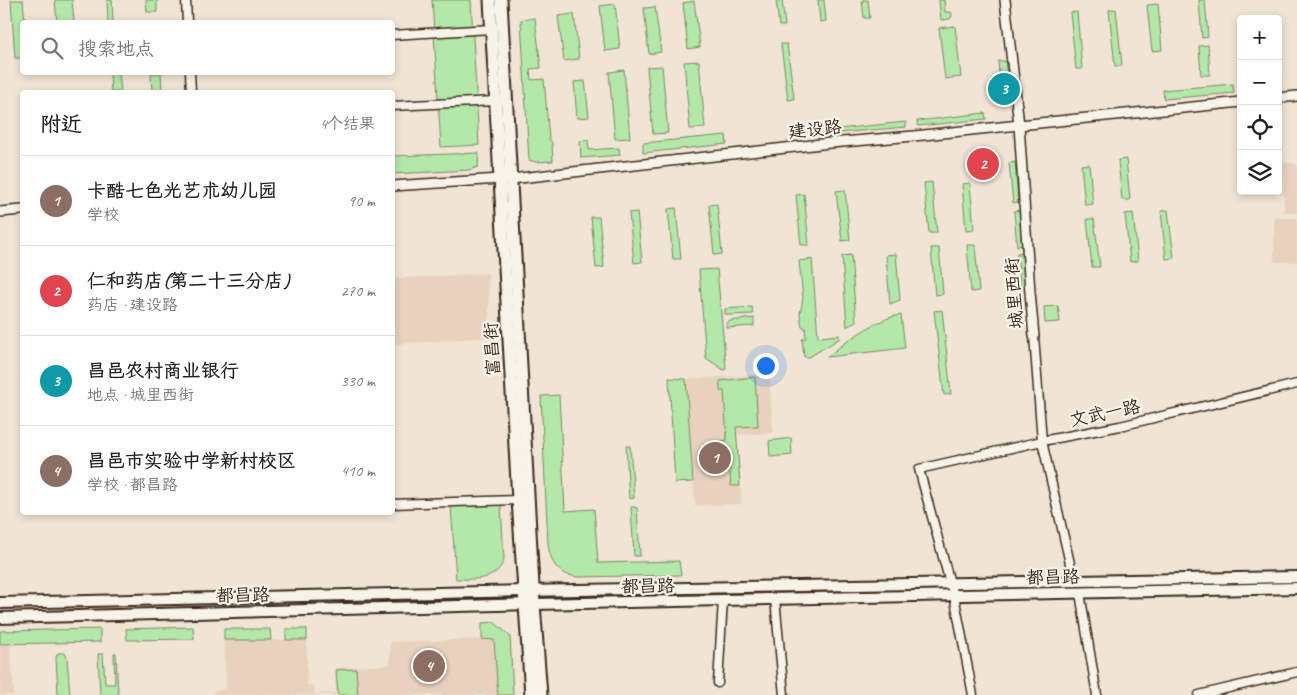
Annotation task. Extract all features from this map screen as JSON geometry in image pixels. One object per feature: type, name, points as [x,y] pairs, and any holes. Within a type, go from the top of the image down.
[{"type":"main road","name":"富昌街","points":[[490,0],[495,101],[505,179],[529,591],[531,695]]},
{"type":"main road","name":"富昌街","points":[[501,0],[505,179],[518,500],[529,591]]},
{"type":"main road","name":"都昌路","points":[[0,603],[1297,577]]},
{"type":"main road","name":"都昌路","points":[[0,618],[529,604],[1297,588]]},
{"type":"main road","name":"富昌街","points":[[529,604],[542,695]]},
{"type":"street","points":[[186,0],[187,20]]},
{"type":"street","name":"城里西街","points":[[1005,0],[1020,125],[1030,292],[1042,441],[1074,581]]},
{"type":"street","points":[[395,35],[491,28]]},
{"type":"street","points":[[190,75],[191,90]]},
{"type":"street","points":[[1282,98],[1297,96]]},
{"type":"street","points":[[395,106],[495,101]]},
{"type":"street","name":"建设路","points":[[395,186],[505,179],[830,143],[1237,102]]},
{"type":"street","points":[[0,212],[20,210]]},
{"type":"street","name":"文武一路","points":[[950,583],[919,469],[1042,441],[1120,426],[1297,384]]},
{"type":"street","points":[[395,504],[518,500]]},
{"type":"street","points":[[950,583],[974,695]]},
{"type":"street","points":[[1080,593],[1098,695]]},
{"type":"street","points":[[775,599],[784,695]]},
{"type":"street","points":[[718,683],[724,600]]},
{"type":"street","points":[[1199,695],[1297,672]]},
{"type":"shaded area","points":[[1283,162],[1297,164],[1297,213],[1284,212]]},
{"type":"shaded area","points":[[1274,218],[1297,218],[1297,262],[1274,262]]},
{"type":"shaded area","points":[[488,273],[490,337],[395,344],[395,279]]},
{"type":"shaded area","points":[[769,374],[773,433],[737,435],[742,504],[695,506],[686,379]]},
{"type":"shaded area","points":[[494,639],[498,695],[214,695],[213,691],[226,689],[224,640],[307,640],[307,685],[314,686],[315,694],[336,693],[335,668],[390,665],[390,642]]},
{"type":"shaded area","points":[[10,644],[14,695],[0,695],[0,645]]},
{"type":"green space","points":[[11,0],[23,0],[25,20],[20,20],[20,58],[15,58]]},
{"type":"green space","points":[[55,0],[72,0],[74,20],[57,20]]},
{"type":"green space","points":[[107,0],[112,0],[113,20],[108,20]]},
{"type":"green space","points":[[146,0],[157,0],[157,12],[147,12]]},
{"type":"green space","points":[[432,0],[471,0],[479,145],[441,147]]},
{"type":"green space","points":[[776,0],[782,0],[785,26],[779,26]]},
{"type":"green space","points":[[818,0],[824,0],[826,21],[820,22]]},
{"type":"green space","points":[[862,0],[868,0],[870,18],[864,18]]},
{"type":"green space","points":[[939,0],[944,0],[945,12],[951,12],[952,16],[950,19],[941,20]]},
{"type":"green space","points":[[1199,0],[1205,0],[1208,37],[1202,38]]},
{"type":"green space","points":[[694,1],[700,47],[688,49],[683,3]]},
{"type":"green space","points":[[615,4],[620,49],[605,51],[600,6]]},
{"type":"green space","points":[[1158,4],[1162,50],[1152,51],[1147,5]]},
{"type":"green space","points":[[655,7],[661,52],[649,54],[644,8]]},
{"type":"green space","points":[[1116,9],[1122,66],[1115,66],[1109,10]]},
{"type":"green space","points":[[1077,12],[1082,69],[1076,69],[1070,13]]},
{"type":"green space","points":[[574,14],[579,59],[564,61],[558,16]]},
{"type":"green space","points":[[535,18],[541,68],[530,69],[531,80],[544,79],[549,139],[552,143],[553,161],[536,162],[529,160],[521,20]]},
{"type":"green space","points":[[955,26],[961,77],[945,79],[939,28]]},
{"type":"green space","points":[[781,44],[787,44],[794,99],[788,100]]},
{"type":"green space","points":[[1208,45],[1210,75],[1201,75],[1199,46]]},
{"type":"green space","points":[[699,61],[705,128],[690,129],[684,62]]},
{"type":"green space","points":[[998,61],[1005,61],[1008,86],[1000,87]]},
{"type":"green space","points":[[662,66],[668,133],[653,134],[647,67]]},
{"type":"green space","points":[[624,70],[630,138],[615,139],[609,72]]},
{"type":"green space","points":[[110,75],[119,75],[121,90],[111,90]]},
{"type":"green space","points":[[151,75],[161,75],[162,90],[152,90]]},
{"type":"green space","points":[[585,81],[589,117],[577,118],[574,82]]},
{"type":"green space","points":[[1233,84],[1234,93],[1164,99],[1163,90]]},
{"type":"green space","points":[[985,113],[986,119],[918,126],[917,121]]},
{"type":"green space","points":[[906,122],[906,127],[838,133],[838,129]]},
{"type":"green space","points":[[726,135],[727,144],[643,153],[643,143]]},
{"type":"green space","points":[[588,140],[589,150],[619,148],[620,155],[581,158],[580,141]]},
{"type":"green space","points":[[479,153],[478,167],[469,170],[395,174],[395,156]]},
{"type":"green space","points":[[1126,159],[1130,200],[1122,200],[1118,160]]},
{"type":"green space","points":[[1015,162],[1018,202],[1013,203],[1009,163]]},
{"type":"green space","points":[[1089,164],[1093,204],[1085,205],[1081,165]]},
{"type":"green space","points":[[932,182],[937,233],[929,233],[924,183]]},
{"type":"green space","points":[[970,183],[974,230],[966,231],[962,184]]},
{"type":"green space","points":[[845,190],[850,240],[842,241],[836,191]]},
{"type":"green space","points":[[804,194],[809,245],[801,245],[796,195]]},
{"type":"green space","points":[[717,204],[722,254],[714,255],[709,205]]},
{"type":"green space","points":[[676,208],[681,259],[673,259],[668,209]]},
{"type":"green space","points":[[1019,210],[1022,245],[1017,246],[1014,211]]},
{"type":"green space","points":[[1168,210],[1174,258],[1166,259],[1161,211]]},
{"type":"green space","points":[[637,212],[642,262],[634,263],[629,213]]},
{"type":"green space","points":[[1133,213],[1138,261],[1130,262],[1125,214]]},
{"type":"green space","points":[[591,217],[599,217],[604,267],[596,268]]},
{"type":"green space","points":[[1087,219],[1094,219],[1100,267],[1092,267]]},
{"type":"green space","points":[[967,245],[975,245],[979,291],[971,292]]},
{"type":"green space","points":[[931,248],[939,248],[943,294],[935,295]]},
{"type":"green space","points":[[1023,252],[1026,286],[1021,290],[1017,253]]},
{"type":"green space","points":[[896,254],[900,300],[890,304],[886,255]]},
{"type":"green space","points":[[851,255],[856,321],[847,327],[842,256]]},
{"type":"green space","points":[[812,259],[818,337],[839,335],[839,339],[809,357],[804,357],[802,339],[806,338],[805,327],[802,327],[800,314],[803,298],[799,261]]},
{"type":"green space","points":[[717,269],[726,369],[724,370],[706,358],[699,270]]},
{"type":"green space","points":[[1058,306],[1060,322],[1045,323],[1044,307]]},
{"type":"green space","points":[[752,307],[753,314],[725,314],[725,309]]},
{"type":"green space","points":[[942,310],[951,394],[944,395],[934,311]]},
{"type":"green space","points":[[901,315],[905,348],[827,357],[872,326]]},
{"type":"green space","points":[[754,318],[754,326],[727,328],[727,323],[730,321]]},
{"type":"green space","points":[[755,377],[758,426],[736,427],[740,486],[731,486],[728,449],[716,449],[716,442],[727,440],[724,391],[720,391],[720,381]]},
{"type":"green space","points":[[669,378],[686,379],[693,482],[675,483]]},
{"type":"green space","points":[[559,395],[565,511],[594,509],[598,563],[679,561],[681,575],[577,577],[565,574],[555,565],[548,544],[541,396]]},
{"type":"green space","points":[[791,438],[792,455],[770,457],[769,441]]},
{"type":"green space","points":[[626,446],[630,446],[634,498],[629,499]]},
{"type":"green space","points":[[501,505],[504,560],[500,567],[496,572],[484,578],[456,579],[451,506]]},
{"type":"green space","points":[[631,507],[637,508],[640,556],[634,556]]},
{"type":"green space","points":[[494,622],[510,636],[513,695],[498,695],[494,640],[482,639],[482,623]]},
{"type":"green space","points":[[193,627],[194,639],[127,640],[126,629]]},
{"type":"green space","points":[[100,629],[100,642],[0,644],[0,631]]},
{"type":"green space","points":[[224,629],[270,629],[271,640],[224,640]]},
{"type":"green space","points":[[286,629],[307,629],[307,640],[286,640]]},
{"type":"green space","points":[[58,653],[65,653],[67,658],[70,695],[58,695],[56,657]]},
{"type":"green space","points":[[114,653],[116,653],[118,695],[100,695],[98,654],[103,654],[105,684],[115,684]]},
{"type":"green space","points":[[356,669],[358,695],[338,695],[336,670]]},
{"type":"place","name":"昌邑农村商业银行","points":[[1004,89]]},
{"type":"place","name":"仁和药店(第二十三分店)","points":[[983,164]]},
{"type":"place","name":"卡酷七色光艺术幼儿园","points":[[715,458]]},
{"type":"place","name":"昌邑市实验中学新村校区","points":[[429,666]]}]
